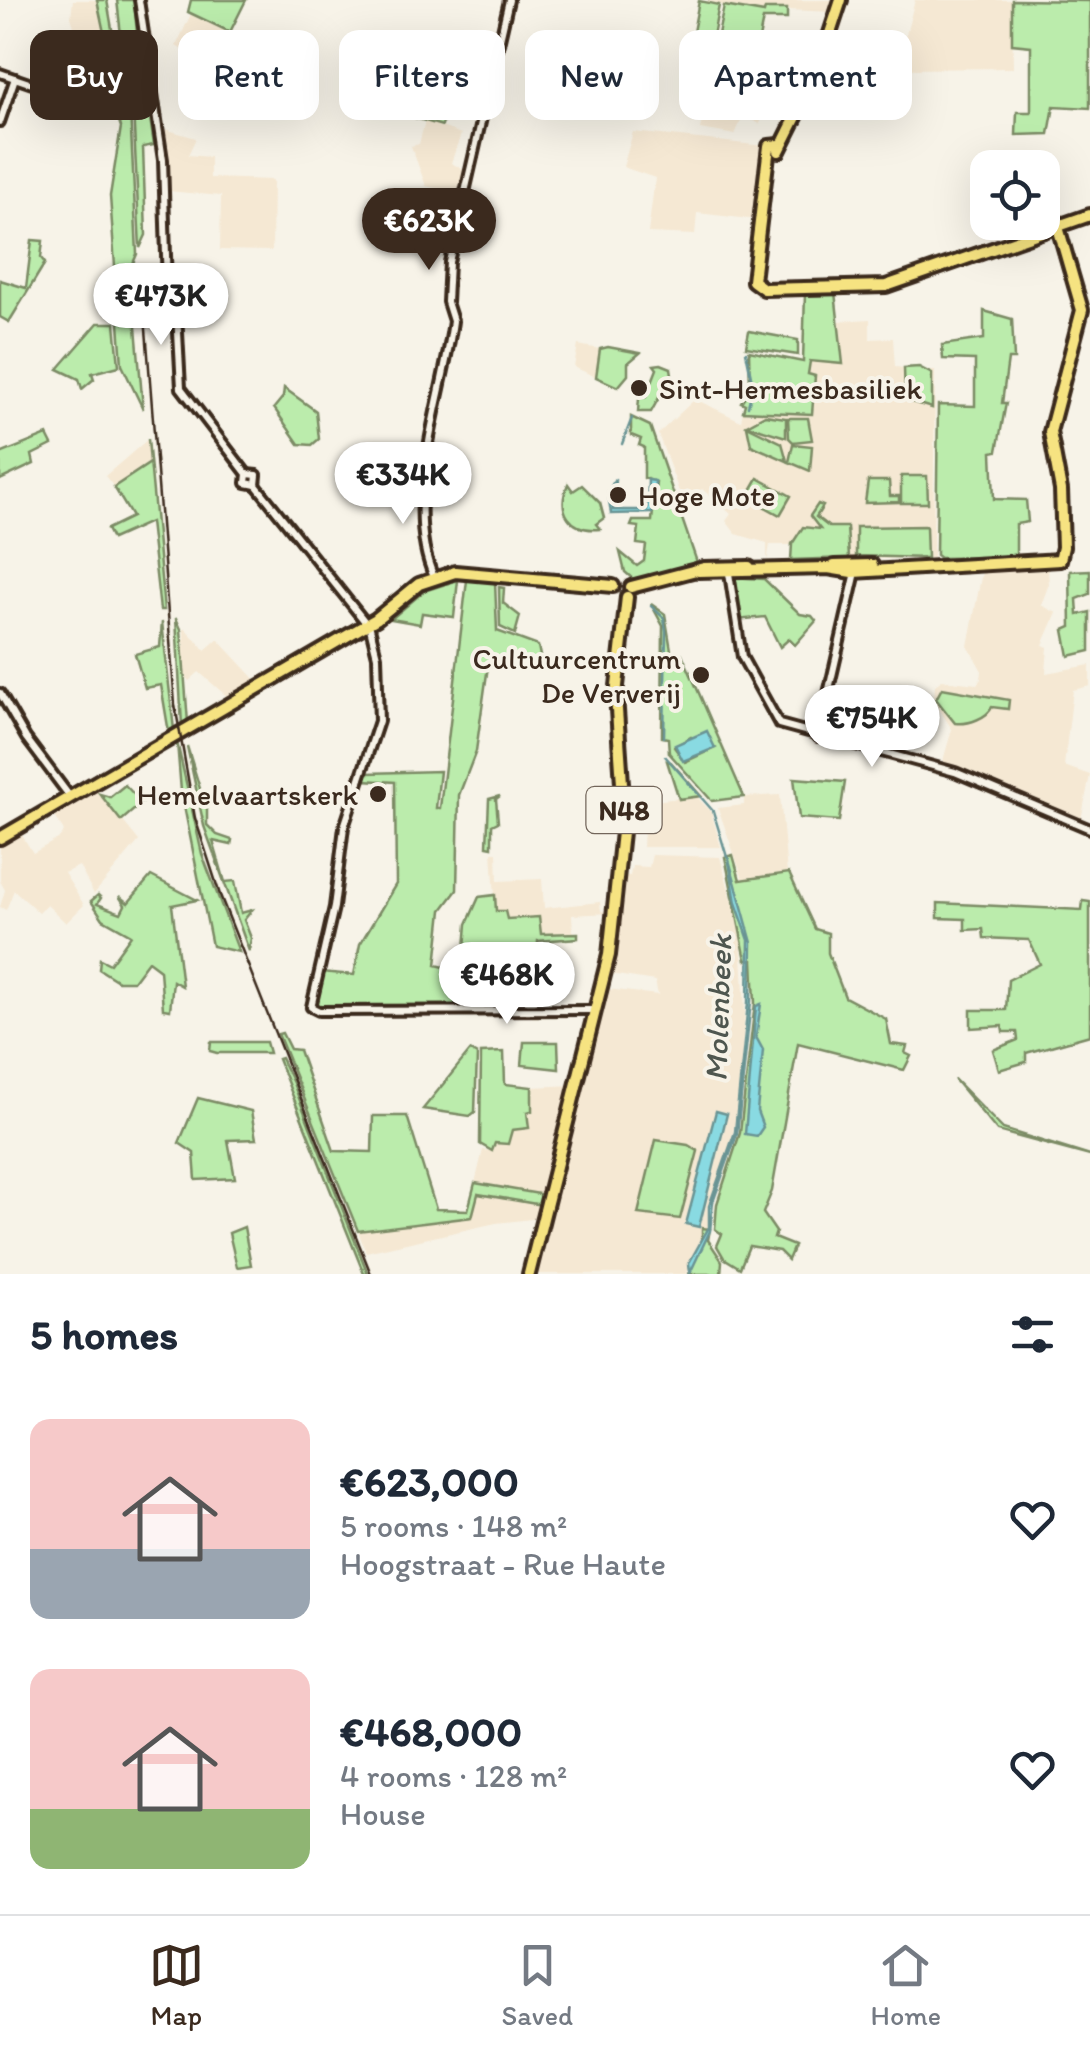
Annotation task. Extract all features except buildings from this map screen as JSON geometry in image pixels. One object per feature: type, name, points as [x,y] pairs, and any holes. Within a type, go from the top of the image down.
[{"type":"main road","points":[[841,0],[815,78],[776,150],[766,221],[764,283],[886,286],[1022,240]]},
{"type":"main road","points":[[1060,227],[1090,215]]},
{"type":"main road","points":[[0,838],[364,624],[434,577],[463,572],[613,586],[617,597],[698,571],[1042,564],[1062,557],[1061,490],[1050,432],[1082,314],[1067,257],[1058,240]]},
{"type":"main road","name":"N48","points":[[528,1274],[597,1011],[610,944],[624,814],[616,695],[629,592]]},
{"type":"street","points":[[139,0],[142,30]]},
{"type":"street","points":[[434,577],[422,550],[422,512],[451,335],[448,262],[509,0]]},
{"type":"street","points":[[0,72],[30,83]]},
{"type":"street","points":[[0,122],[14,78]]},
{"type":"street","points":[[154,120],[163,160],[167,288],[176,314],[185,398],[247,474],[247,484],[256,485],[364,624],[376,646],[379,721],[344,827],[334,907],[310,1002],[319,1011],[597,1011]]},
{"type":"street","points":[[818,737],[852,567]]},
{"type":"street","points":[[728,570],[742,657],[779,724],[943,769],[1090,829]]},
{"type":"street","points":[[0,693],[26,738],[72,798]]},
{"type":"shaded area","points":[[73,0],[97,0],[104,30],[75,30],[71,17]]},
{"type":"shaded area","points":[[836,0],[832,12],[765,9],[764,13],[699,1]]},
{"type":"shaded area","points":[[915,0],[1012,0],[1013,68],[912,69],[912,30],[907,30]]},
{"type":"shaded area","points":[[191,14],[226,30],[184,30]]},
{"type":"shaded area","points":[[702,120],[741,120],[735,135],[700,129]]},
{"type":"shaded area","points":[[425,121],[461,134],[451,163],[468,172],[462,194],[426,186],[411,146],[419,144]]},
{"type":"shaded area","points":[[161,128],[196,138],[188,155],[210,157],[210,178],[273,180],[272,251],[220,250],[221,196],[168,191]]},
{"type":"shaded area","points":[[633,132],[765,146],[759,220],[697,213],[695,235],[648,233],[655,178],[623,167]]},
{"type":"shaded area","points":[[870,319],[870,339],[893,338],[895,367],[935,371],[933,558],[791,560],[791,545],[770,545],[767,561],[767,543],[736,534],[726,521],[731,514],[702,489],[684,505],[658,434],[695,399],[741,421],[743,411],[751,414],[756,396],[808,375],[810,361],[843,363],[839,321]]},
{"type":"shaded area","points":[[578,345],[600,349],[596,377],[574,367]]},
{"type":"shaded area","points":[[148,439],[150,463],[114,487],[105,476]]},
{"type":"shaded area","points":[[1048,570],[1049,584],[1041,605],[1057,613],[1043,645],[1048,647],[1046,673],[1090,665],[1090,686],[1073,690],[1064,766],[1090,775],[1081,820],[942,764],[952,729],[934,701],[935,685],[942,680],[977,684],[981,679],[982,671],[968,646],[982,572]]},
{"type":"shaded area","points":[[184,627],[205,650],[218,639],[259,683],[231,700],[199,672],[189,681],[184,675]]},
{"type":"shaded area","points":[[95,787],[139,841],[94,894],[79,866],[64,873],[84,905],[66,923],[47,905],[39,913],[14,890],[6,910],[0,907],[5,890],[0,881],[0,843],[20,832],[33,853],[58,839],[64,832],[53,813]]},
{"type":"shaded area","points":[[780,795],[787,873],[743,879],[718,808],[744,805],[744,797]]},
{"type":"shaded area","points":[[696,796],[711,812],[721,847],[643,847],[644,828],[626,828],[629,804]]},
{"type":"shaded area","points":[[492,852],[497,852],[498,881],[542,879],[544,908],[600,902],[601,911],[610,913],[572,915],[573,933],[541,934],[539,917],[507,920],[496,912]]},
{"type":"shaded area","points":[[652,855],[720,857],[741,934],[745,1012],[737,1114],[709,1204],[708,1228],[686,1274],[533,1274],[607,989],[658,995],[655,981],[610,974],[621,875],[630,876],[632,866],[649,867]]},
{"type":"shaded area","points":[[574,1085],[545,1195],[475,1183],[483,1150],[492,1151],[494,1143],[532,1110],[532,1087]]},
{"type":"shaded area","points":[[478,1194],[542,1205],[540,1218],[496,1223],[366,1252],[358,1231],[471,1217]]},
{"type":"green space","points":[[97,0],[107,0],[112,30],[103,30]]},
{"type":"green space","points":[[117,0],[134,0],[137,30],[120,30]]},
{"type":"green space","points":[[191,0],[246,0],[231,30],[188,12]]},
{"type":"green space","points":[[1012,0],[1090,1],[1090,108],[1054,106],[1049,134],[1016,135],[1017,112],[1031,112],[1031,46],[1012,44]]},
{"type":"green space","points":[[699,1],[719,5],[714,30],[693,30]]},
{"type":"green space","points":[[724,6],[764,13],[765,9],[787,9],[787,19],[763,19],[761,30],[719,30]]},
{"type":"green space","points":[[119,120],[131,120],[137,254],[131,268],[143,409],[122,365],[110,196],[121,127]]},
{"type":"green space","points":[[134,120],[150,120],[154,145],[143,147],[146,235],[140,248]]},
{"type":"green space","points":[[422,120],[444,120],[442,126]]},
{"type":"green space","points":[[32,240],[43,241],[41,258],[45,263],[9,322],[0,317],[0,280],[26,288]]},
{"type":"green space","points":[[835,292],[843,364],[810,361],[808,374],[815,376],[812,414],[743,411],[745,404],[741,402],[750,389],[749,351],[803,362],[805,293]]},
{"type":"green space","points":[[984,311],[1012,319],[1014,359],[1008,359],[1002,403],[1006,403],[997,451],[992,452],[994,499],[1026,500],[1028,522],[1016,524],[1016,557],[940,558],[936,555],[938,405],[975,406],[975,360],[943,359],[942,345],[984,339]]},
{"type":"green space","points":[[98,323],[115,323],[119,366],[92,373],[94,379],[82,389],[79,379],[58,369]]},
{"type":"green space","points":[[749,331],[798,340],[798,355],[746,347]]},
{"type":"green space","points":[[600,349],[640,353],[628,363],[628,375],[618,387],[596,377]]},
{"type":"green space","points":[[654,365],[671,368],[672,374],[651,412],[638,412],[639,398],[646,397],[657,369]]},
{"type":"green space","points":[[919,367],[932,374],[932,408],[905,400],[904,368]]},
{"type":"green space","points":[[284,388],[316,411],[319,439],[312,445],[299,444],[274,408],[283,397]]},
{"type":"green space","points":[[765,415],[786,418],[786,437],[747,425]]},
{"type":"green space","points":[[631,417],[650,426],[699,568],[634,580],[625,572],[620,552],[637,566],[644,561],[646,545],[637,544],[639,527],[631,526],[633,521],[652,521],[656,482],[644,478],[644,447],[639,445],[641,439],[631,435]]},
{"type":"green space","points":[[788,418],[808,418],[812,440],[793,442],[789,438]]},
{"type":"green space","points":[[747,426],[782,443],[787,461],[751,445]]},
{"type":"green space","points":[[47,435],[52,445],[32,455],[34,464],[0,480],[0,454]]},
{"type":"green space","points":[[148,439],[164,610],[160,610],[150,522],[112,539],[107,529],[132,517],[114,487],[150,463]]},
{"type":"green space","points":[[793,444],[812,446],[810,471],[789,462]]},
{"type":"green space","points":[[901,476],[927,476],[928,503],[901,503]]},
{"type":"green space","points":[[758,478],[791,496],[780,515],[747,497]]},
{"type":"green space","points":[[868,481],[889,481],[890,496],[899,496],[899,502],[865,503]]},
{"type":"green space","points":[[568,484],[573,491],[582,485],[600,503],[604,518],[596,524],[600,529],[581,527],[568,518],[564,503]]},
{"type":"green space","points":[[818,504],[823,506],[816,517],[829,527],[847,527],[849,558],[791,560],[792,544],[803,527],[820,529],[810,516]]},
{"type":"green space","points":[[926,526],[927,558],[856,556],[856,527]]},
{"type":"green space","points":[[1090,570],[1090,594],[1077,599],[1078,615],[1090,612],[1090,651],[1069,656],[1064,630],[1071,627],[1070,571]]},
{"type":"green space","points":[[731,577],[764,579],[800,614],[816,621],[795,645],[789,639],[780,647],[765,617],[737,620]]},
{"type":"green space","points":[[458,580],[454,617],[422,613],[420,624],[391,619],[424,591]]},
{"type":"green space","points":[[467,580],[495,582],[497,631],[538,646],[542,666],[488,666],[476,751],[459,795],[457,890],[442,910],[436,965],[457,970],[455,1005],[317,1006],[321,972],[354,975],[360,944],[396,884],[395,782],[364,780],[367,773],[440,771],[436,808],[440,808]]},
{"type":"green space","points":[[499,587],[504,588],[503,603],[520,616],[515,634],[500,627]]},
{"type":"green space","points":[[651,604],[665,614],[672,656],[682,654],[744,797],[712,801],[669,753],[668,738],[662,737],[663,626]],"holes":[[[691,737],[715,748],[685,762],[674,747]]]},
{"type":"green space","points":[[176,618],[181,629],[188,723],[182,726]]},
{"type":"green space","points":[[162,622],[174,730],[169,733],[161,685],[145,688],[135,654],[160,647]]},
{"type":"green space","points":[[942,688],[1009,700],[1008,709],[992,707],[977,720],[955,723],[936,699]]},
{"type":"green space","points":[[177,742],[202,854],[239,952],[212,946],[181,791]]},
{"type":"green space","points":[[187,746],[202,795],[207,797],[207,825],[217,835],[232,840],[231,845],[213,841],[225,882],[235,881],[241,913],[252,910],[244,920],[251,938],[249,951],[204,826]]},
{"type":"green space","points":[[667,761],[671,762],[701,796],[679,799]]},
{"type":"green space","points":[[794,778],[845,782],[839,821],[799,818]]},
{"type":"green space","points":[[125,785],[142,803],[121,821],[100,794],[110,797]]},
{"type":"green space","points":[[500,796],[496,799],[498,822],[492,825],[492,847],[487,846],[489,799]]},
{"type":"green space","points":[[733,855],[740,880],[789,873],[815,929],[828,933],[828,953],[845,997],[886,1019],[891,1044],[907,1046],[905,1053],[911,1056],[904,1070],[798,1043],[772,1191],[763,1213],[776,1232],[774,1238],[794,1246],[788,1260],[779,1251],[749,1246],[740,1268],[724,1258],[717,1246],[722,1234],[715,1229],[717,1204],[740,1133],[755,1003],[753,960],[746,960],[725,857]]},
{"type":"green space","points":[[151,876],[197,900],[172,905],[182,986],[173,981],[170,1010],[163,1009],[160,970],[148,961],[133,981],[118,981],[99,969],[100,959],[110,964],[131,935],[103,919],[91,901],[98,895],[101,898],[97,904],[121,913],[125,905],[119,896],[128,903]]},
{"type":"green space","points":[[495,895],[496,911],[505,911],[507,919],[539,917],[541,934],[578,933],[578,938],[538,941],[537,963],[529,963],[529,951],[499,953],[499,965],[473,967],[473,960],[464,960],[467,924],[479,897]]},
{"type":"green space","points":[[1083,901],[1090,902],[1090,1035],[1026,1053],[1026,1062],[999,1070],[993,1050],[1018,1040],[1017,1032],[1003,1032],[1002,1026],[971,1028],[971,1010],[1006,1010],[1008,980],[1040,964],[1029,940],[984,938],[983,929],[965,930],[965,919],[938,918],[938,903],[1082,910]]},
{"type":"green space","points":[[282,1033],[290,1049],[299,1050],[334,1151],[372,1152],[373,1116],[407,1116],[436,1209],[468,1210],[475,1183],[545,1195],[542,1205],[478,1194],[472,1217],[358,1231],[278,1034]]},
{"type":"green space","points":[[211,1042],[266,1042],[269,1053],[217,1053],[210,1051]]},
{"type":"green space","points":[[524,1042],[558,1042],[559,1069],[522,1065]]},
{"type":"green space","points":[[470,1051],[477,1055],[475,1112],[470,1116],[423,1109]]},
{"type":"green space","points":[[504,1052],[505,1084],[532,1087],[532,1111],[527,1112],[529,1128],[512,1130],[508,1144],[495,1143],[492,1151],[480,1144],[481,1053]]},
{"type":"green space","points":[[281,1058],[368,1274],[364,1274],[278,1059]]},
{"type":"green space","points":[[954,1079],[1003,1129],[1090,1156],[997,1131]]},
{"type":"green space","points":[[198,1098],[251,1111],[256,1139],[228,1140],[235,1178],[196,1180],[194,1153],[179,1143]]},
{"type":"green space","points":[[656,1140],[688,1145],[698,1151],[680,1219],[638,1214]]},
{"type":"green space","points":[[244,1227],[251,1265],[237,1267],[229,1233]]},
{"type":"green space","points":[[702,1228],[710,1229],[708,1240],[722,1261],[721,1274],[689,1274],[702,1244]]},
{"type":"water","points":[[615,479],[613,510],[647,510],[648,480],[655,481],[652,513],[611,514],[608,492]]},
{"type":"water","points":[[707,731],[715,748],[683,761],[675,745]]},
{"type":"water","points":[[728,856],[752,943],[751,1001],[737,1134],[713,1202],[710,1231],[690,1273],[689,1263],[709,1227],[709,1206],[735,1132],[748,1003],[749,940],[736,903]]},
{"type":"water","points":[[761,1004],[756,1037],[763,1050],[757,1111],[763,1127],[757,1136],[745,1134],[756,1006]]},
{"type":"water","points":[[716,1111],[727,1114],[699,1227],[686,1224]]},
{"type":"waterway","points":[[746,352],[753,386],[748,406]]},
{"type":"waterway","name":"Molenbeek","points":[[622,444],[632,418]]},
{"type":"waterway","name":"Molenbeek","points":[[651,606],[664,618],[666,631],[664,737]]},
{"type":"waterway","name":"Molenbeek","points":[[665,756],[713,811],[727,857]]},
{"type":"railway","points":[[143,290],[175,705],[195,818],[220,895],[371,1274]]},
{"type":"place","name":"Sint-Hermesbasiliek","points":[[639,388]]},
{"type":"place","name":"Hoge Mote","points":[[618,495]]},
{"type":"place","name":"Cultuurcentrum De Ververij","points":[[701,675]]},
{"type":"place","name":"Hemelvaartskerk","points":[[378,794]]}]
